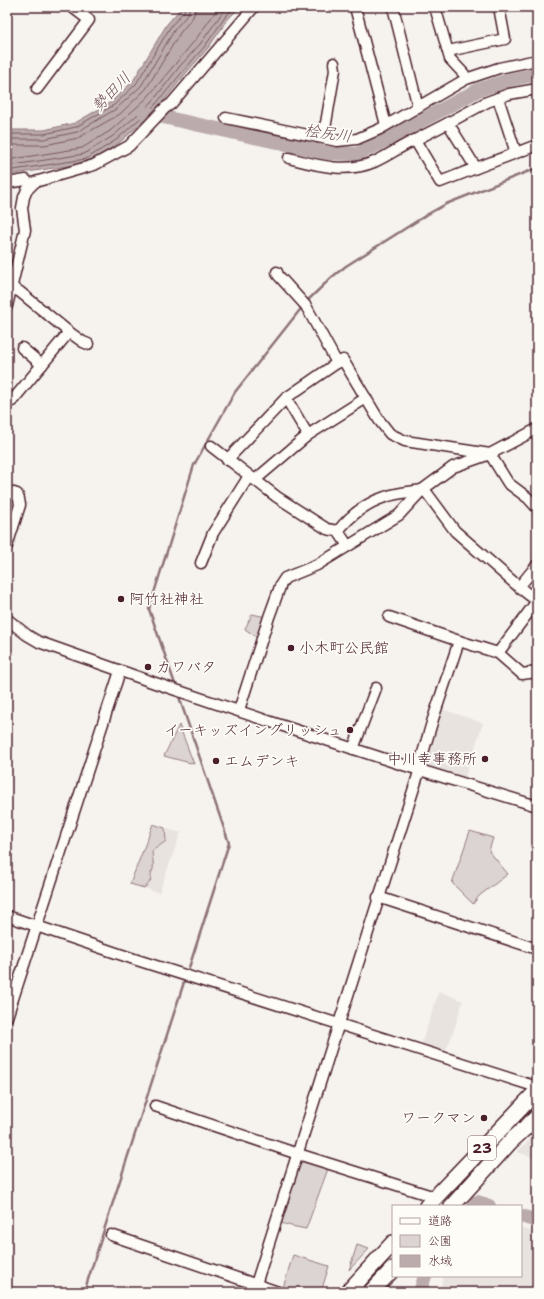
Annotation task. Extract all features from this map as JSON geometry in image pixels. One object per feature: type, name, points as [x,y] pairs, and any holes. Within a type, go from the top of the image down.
[{"type":"highway","name":"23","points":[[431,1202],[537,1091]]},
{"type":"highway","name":"23","points":[[453,1205],[510,1142],[537,1116]]},
{"type":"highway","points":[[348,1292],[392,1244]]},
{"type":"highway","points":[[371,1292],[392,1269]]},
{"type":"street","points":[[37,89],[89,20],[72,7]]},
{"type":"street","points":[[7,306],[25,230],[22,208],[24,197],[30,185],[35,182],[94,165],[129,146],[165,108],[171,104],[254,7]]},
{"type":"street","points":[[355,7],[386,125]]},
{"type":"street","points":[[393,7],[418,107]]},
{"type":"street","points":[[435,7],[450,59],[464,74],[466,79]]},
{"type":"street","points":[[448,51],[505,38],[499,7]]},
{"type":"street","points":[[226,118],[339,141],[357,139],[386,125],[466,79],[498,68],[537,60]]},
{"type":"street","points":[[318,136],[324,127],[335,70],[334,63]]},
{"type":"street","points":[[289,158],[323,167],[360,167],[378,160],[487,102],[509,94],[536,92]]},
{"type":"street","points":[[498,98],[516,152]]},
{"type":"street","points":[[448,123],[476,168]]},
{"type":"street","points":[[324,127],[339,141]]},
{"type":"street","points":[[415,140],[440,182],[537,145]]},
{"type":"street","points":[[7,183],[26,180],[30,185]]},
{"type":"street","points":[[277,272],[278,275],[305,304],[337,363]]},
{"type":"street","points":[[12,288],[20,292],[82,342],[88,344]]},
{"type":"street","points":[[13,401],[69,332]]},
{"type":"street","points":[[22,348],[42,365]]},
{"type":"street","points":[[227,460],[286,398],[343,360],[379,420],[390,434],[405,441],[490,454],[508,483],[528,498],[537,508]]},
{"type":"street","points":[[286,398],[308,435]]},
{"type":"street","points":[[201,563],[213,533],[252,478],[308,435],[366,398]]},
{"type":"street","points":[[239,710],[281,584],[285,578],[317,564],[399,515],[423,489],[452,467],[490,454],[537,429]]},
{"type":"street","points":[[211,446],[227,460],[277,497],[327,529],[338,531],[348,546]]},
{"type":"street","points":[[338,531],[345,522],[366,506],[385,496],[423,489]]},
{"type":"street","points":[[423,489],[455,531],[537,601],[498,653]]},
{"type":"street","points":[[7,491],[17,494],[20,505],[7,546]]},
{"type":"street","points":[[519,587],[537,565]]},
{"type":"street","points":[[389,618],[498,653],[522,674],[537,672]]},
{"type":"street","points":[[7,619],[27,635],[39,642],[120,671],[353,749],[537,806]]},
{"type":"street","points":[[256,1284],[419,770],[433,719],[459,641]]},
{"type":"street","points":[[7,1017],[120,671]]},
{"type":"street","points":[[353,749],[376,688]]},
{"type":"street","points":[[378,897],[537,949]]},
{"type":"street","points":[[7,916],[195,979],[537,1087]]},
{"type":"street","points":[[155,1106],[298,1154],[431,1202]]},
{"type":"street","points":[[111,1235],[278,1292]]},
{"type":"shaded area","points":[[442,709],[483,723],[465,778],[424,764]]},
{"type":"shaded area","points":[[165,828],[182,833],[159,893],[144,888],[149,884],[152,878],[151,851],[166,841]]},
{"type":"shaded area","points":[[439,991],[463,1001],[445,1053],[421,1045]]},
{"type":"shaded area","points":[[537,1132],[537,1159],[517,1152]]},
{"type":"shaded area","points":[[522,1228],[537,1233],[537,1292],[439,1292],[444,1277],[522,1277]]},
{"type":"green space","points":[[252,614],[266,617],[259,639],[245,629]]},
{"type":"green space","points":[[179,725],[194,764],[164,756]]},
{"type":"green space","points":[[153,824],[165,828],[166,841],[152,851],[153,867],[151,879],[144,888],[130,884]]},
{"type":"green space","points":[[470,831],[493,838],[489,851],[508,874],[479,896],[473,904],[452,883]]},
{"type":"green space","points":[[299,1157],[329,1166],[306,1229],[278,1222]]},
{"type":"green space","points":[[357,1245],[369,1249],[349,1270]]},
{"type":"green space","points":[[293,1255],[329,1266],[321,1292],[282,1291]]},
{"type":"water","points":[[182,7],[240,7],[229,18],[208,48],[158,108],[119,143],[88,163],[7,175],[7,130],[44,130],[75,123],[111,102],[133,81],[167,24]]},
{"type":"waterway","name":"桧尻川","points":[[145,113],[327,153],[357,154],[379,144],[478,90],[509,80],[537,74]]},
{"type":"waterway","points":[[306,302],[346,266],[428,214],[446,204],[537,168]]},
{"type":"waterway","points":[[176,687],[149,609],[194,465],[235,392],[303,306]]},
{"type":"waterway","points":[[178,694],[229,843],[187,974]]},
{"type":"waterway","points":[[84,1292],[185,979]]},
{"type":"waterway","points":[[475,1205],[477,1202],[486,1205]]},
{"type":"waterway","points":[[522,1216],[537,1221]]},
{"type":"waterway","points":[[420,1292],[425,1277]]},
{"type":"place","name":"阿竹社神社","points":[[121,599]]},
{"type":"place","name":"小木町公民館","points":[[291,648]]},
{"type":"place","name":"カワバタ","points":[[148,667]]},
{"type":"place","name":"イーキッズイングリッシュ","points":[[350,730]]},
{"type":"place","name":"中川幸事務所","points":[[485,759]]},
{"type":"place","name":"エムデンキ","points":[[216,761]]},
{"type":"place","name":"ワークマン","points":[[484,1118]]},
{"type":"water label","name":"勢田川","points":[[111,92]]}]
